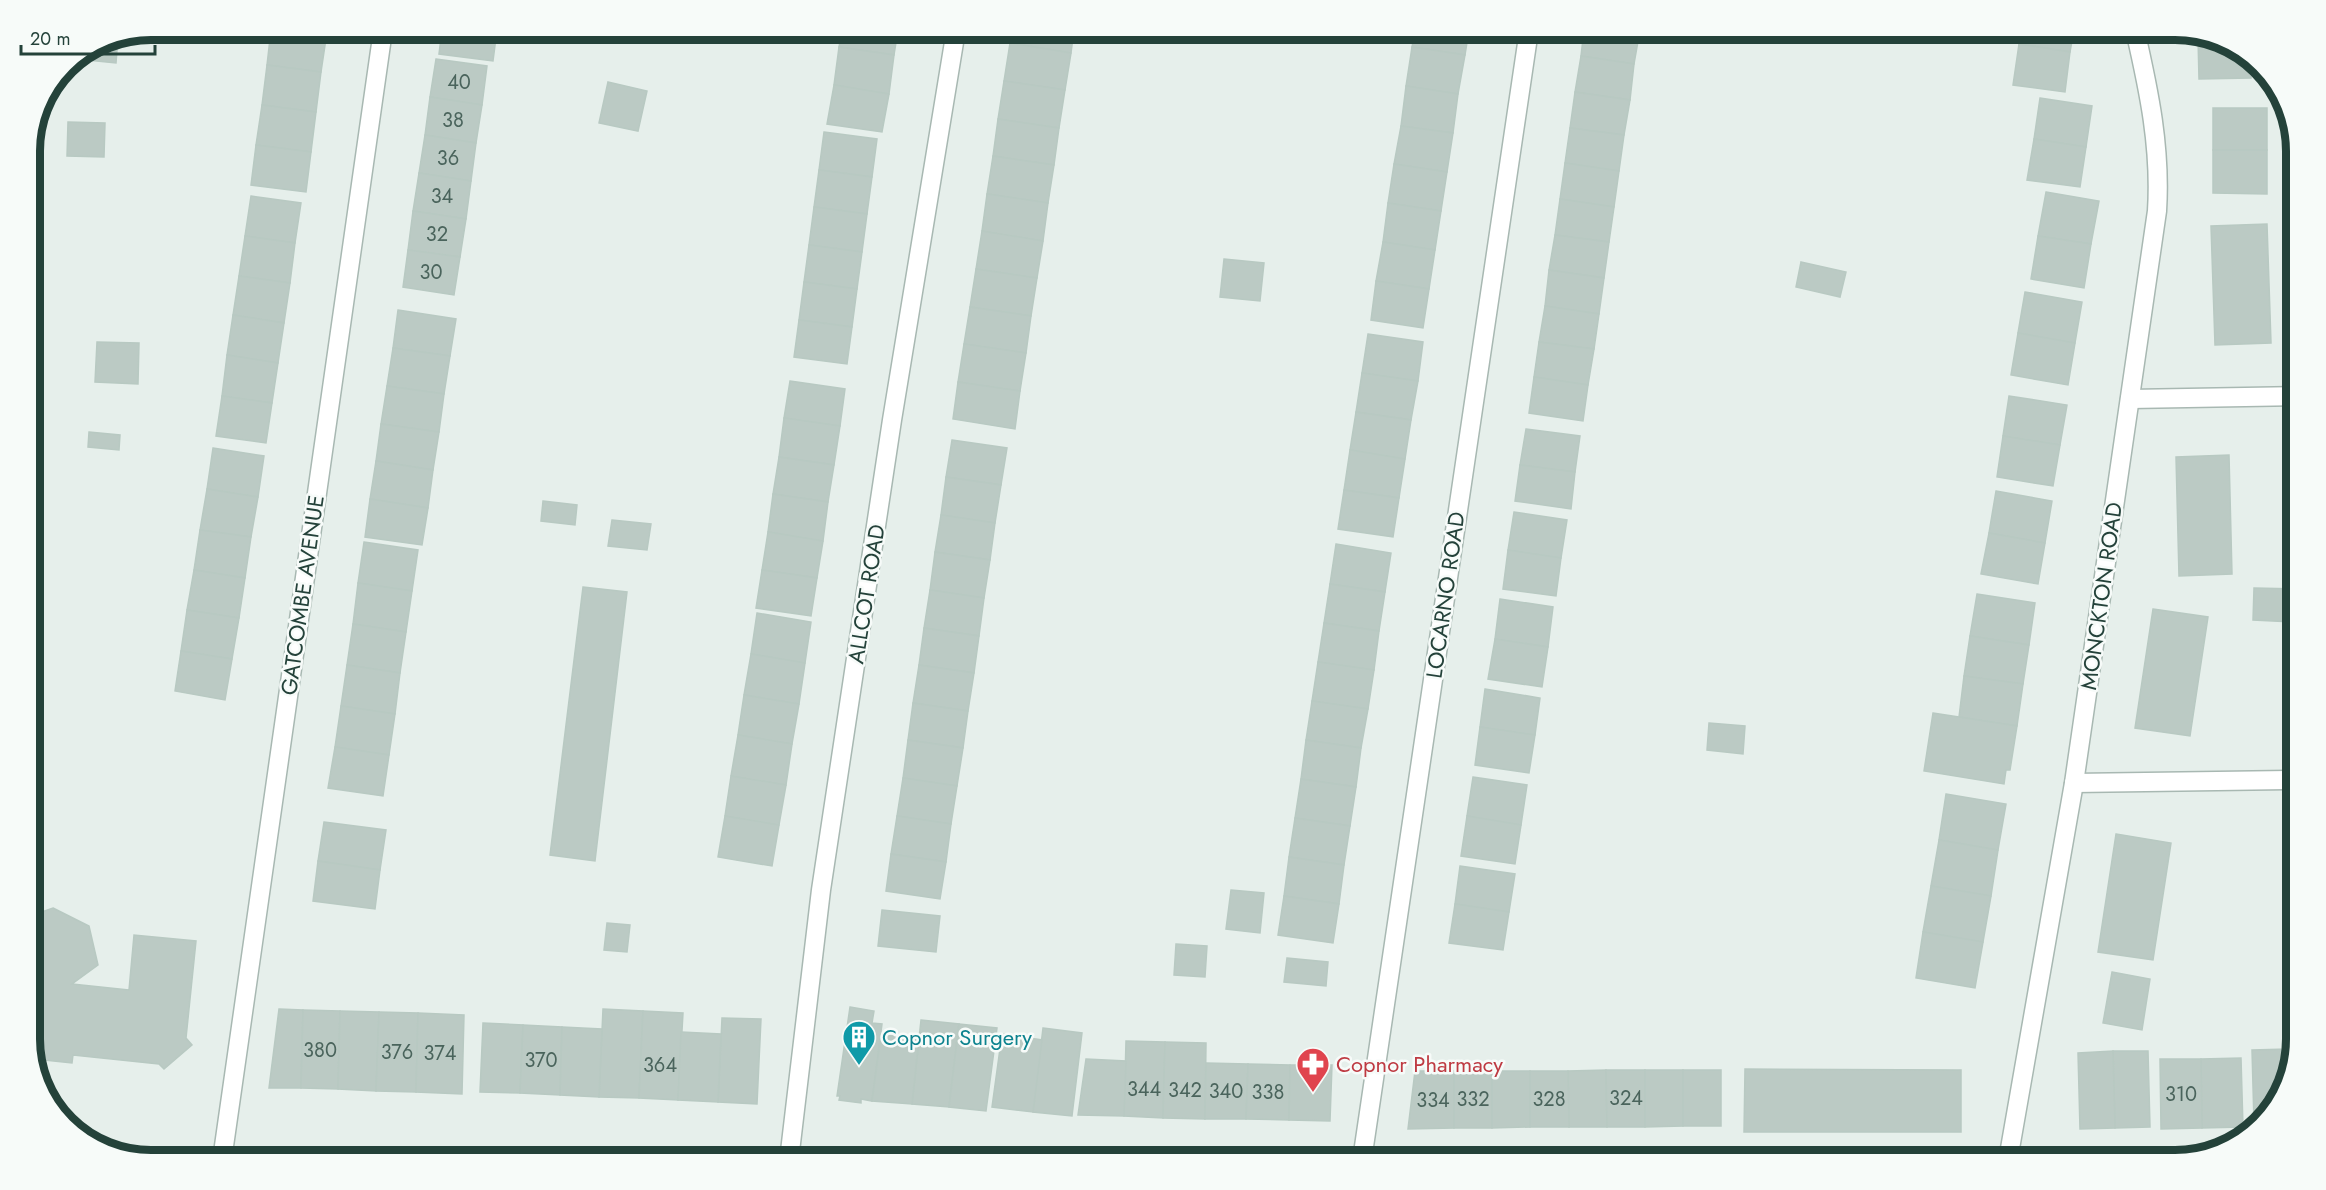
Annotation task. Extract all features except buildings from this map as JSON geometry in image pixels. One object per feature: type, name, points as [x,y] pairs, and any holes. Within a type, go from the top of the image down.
[{"type":"street","name":"GATCOMBE AVENUE","points":[[223,1150],[382,40]]},
{"type":"street","name":"ALLCOT ROAD","points":[[790,1150],[806,999],[825,867],[892,420],[954,40]]},
{"type":"street","name":"LOCARNO ROAD","points":[[1363,1150],[1528,40]]},
{"type":"street","name":"MONCKTON ROAD","points":[[2010,1150],[2073,783],[2157,211],[2160,169],[2149,93],[2137,40]]},
{"type":"street","points":[[2130,399],[2285,396]]},
{"type":"street","points":[[2073,783],[2286,780]]},
{"type":"place","name":"Copnor Surgery","points":[[859,1066]]},
{"type":"place","name":"Copnor Pharmacy","points":[[1313,1093]]}]
